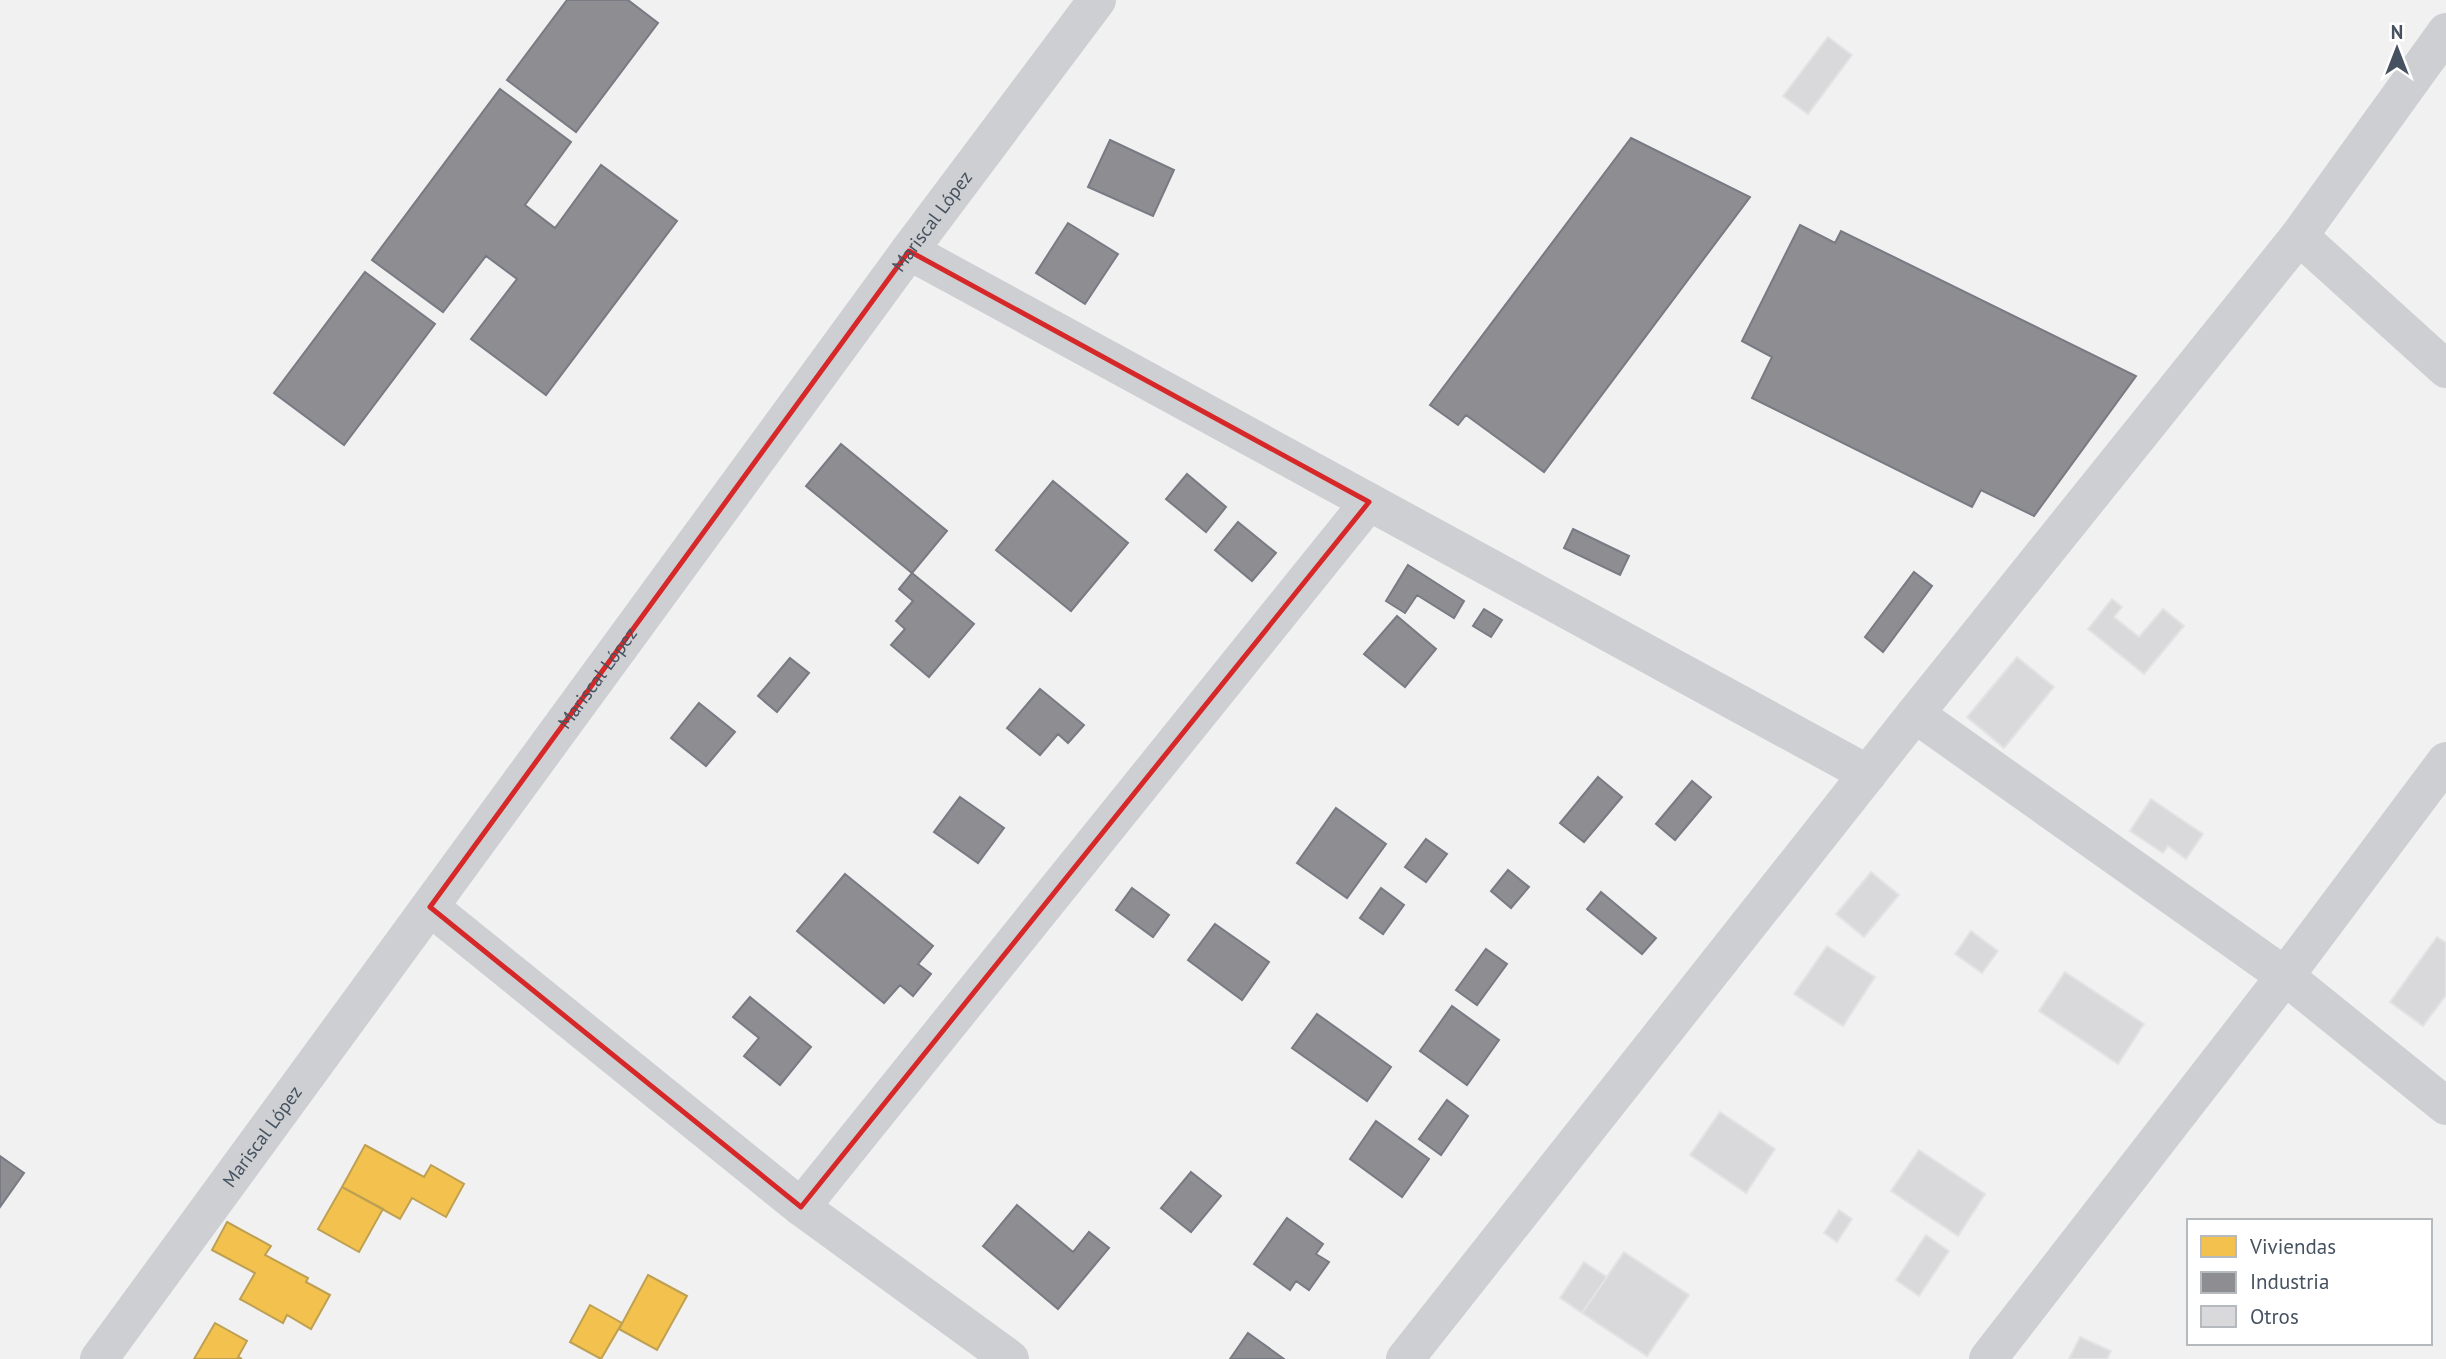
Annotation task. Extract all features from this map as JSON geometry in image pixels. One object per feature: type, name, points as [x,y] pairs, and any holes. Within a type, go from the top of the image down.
[{"type":"street","name":"Mariscal López","points":[[99,1359],[909,251],[1097,0]]},
{"type":"street","points":[[1405,1359],[1915,714],[2299,236],[2446,32]]},
{"type":"street","points":[[2299,236],[2446,369]]},
{"type":"street","points":[[909,251],[1868,774]]},
{"type":"street","points":[[801,1207],[1369,502]]},
{"type":"street","points":[[1915,714],[2285,976],[2446,1106]]},
{"type":"street","points":[[1988,1359],[2285,976],[2446,761]]},
{"type":"street","points":[[430,906],[801,1207],[1010,1359]]},
{"type":"highlighted area","points":[[909,251],[1369,502],[801,1207],[430,907]]},
{"type":"building: Viviendas","points":[[365,1145],[424,1177],[431,1165],[464,1184],[446,1217],[412,1198],[400,1219],[342,1187]]},
{"type":"building: Viviendas","points":[[342,1187],[383,1209],[359,1252],[318,1229]]},
{"type":"building: Viviendas","points":[[227,1222],[271,1246],[265,1255],[308,1278],[306,1282],[330,1295],[311,1329],[287,1315],[283,1323],[240,1299],[255,1273],[212,1250]]},
{"type":"building: Viviendas","points":[[648,1275],[687,1296],[657,1350],[619,1329]]},
{"type":"building: Viviendas","points":[[590,1305],[622,1323],[601,1359],[570,1342]]},
{"type":"building: Viviendas","points":[[215,1323],[247,1341],[238,1357],[242,1359],[194,1359]]},
{"type":"building: Industria","points":[[567,0],[628,0],[658,23],[576,132],[507,80]]},
{"type":"building: Industria","points":[[500,89],[571,142],[525,205],[555,228],[601,165],[677,221],[546,395],[471,339],[517,279],[486,256],[443,312],[372,260]]},
{"type":"building: Industria","points":[[1631,138],[1750,197],[1544,472],[1466,415],[1458,425],[1430,405]]},
{"type":"building: Industria","points":[[1110,140],[1174,170],[1153,216],[1088,187]]},
{"type":"building: Industria","points":[[1068,223],[1118,254],[1085,304],[1036,273]]},
{"type":"building: Industria","points":[[1800,225],[1835,243],[1841,231],[2136,376],[2034,516],[1981,490],[1972,507],[1752,398],[1772,357],[1742,341]]},
{"type":"building: Industria","points":[[365,272],[435,324],[344,445],[274,393]]},
{"type":"building: Industria","points":[[841,444],[947,531],[912,573],[806,486]]},
{"type":"building: Industria","points":[[1187,474],[1226,507],[1206,532],[1166,499]]},
{"type":"building: Industria","points":[[1053,481],[1128,543],[1071,611],[996,550]]},
{"type":"building: Industria","points":[[1238,522],[1276,553],[1252,581],[1215,550]]},
{"type":"building: Industria","points":[[1573,529],[1629,556],[1620,575],[1564,548]]},
{"type":"building: Industria","points":[[1408,565],[1464,601],[1454,618],[1417,595],[1405,613],[1386,601]]},
{"type":"building: Industria","points":[[1914,572],[1932,586],[1883,652],[1865,637]]},
{"type":"building: Industria","points":[[912,573],[974,624],[929,677],[891,645],[905,629],[896,621],[913,601],[899,589]]},
{"type":"building: Industria","points":[[1484,609],[1502,620],[1491,637],[1473,626]]},
{"type":"building: Industria","points":[[1397,616],[1436,649],[1405,687],[1364,654]]},
{"type":"building: Industria","points":[[790,658],[809,673],[777,712],[758,696]]},
{"type":"building: Industria","points":[[1040,689],[1084,725],[1068,743],[1058,734],[1040,755],[1007,728]]},
{"type":"building: Industria","points":[[699,703],[735,732],[706,766],[671,738]]},
{"type":"building: Industria","points":[[1598,777],[1622,797],[1584,842],[1560,823]]},
{"type":"building: Industria","points":[[1692,781],[1711,797],[1675,840],[1656,824]]},
{"type":"building: Industria","points":[[960,797],[1004,828],[978,863],[934,832]]},
{"type":"building: Industria","points":[[1336,808],[1386,844],[1347,898],[1297,863]]},
{"type":"building: Industria","points":[[1426,839],[1447,854],[1426,882],[1405,867]]},
{"type":"building: Industria","points":[[1508,870],[1529,887],[1511,908],[1491,891]]},
{"type":"building: Industria","points":[[845,874],[933,946],[918,964],[931,974],[913,996],[900,985],[884,1003],[797,931]]},
{"type":"building: Industria","points":[[1132,888],[1169,915],[1153,937],[1116,910]]},
{"type":"building: Industria","points":[[1381,888],[1404,905],[1383,934],[1360,918]]},
{"type":"building: Industria","points":[[1601,892],[1656,938],[1642,954],[1587,909]]},
{"type":"building: Industria","points":[[1215,924],[1269,962],[1242,1000],[1188,960]]},
{"type":"building: Industria","points":[[1486,949],[1507,964],[1477,1005],[1456,990]]},
{"type":"building: Industria","points":[[750,997],[811,1047],[780,1085],[744,1056],[759,1038],[733,1017]]},
{"type":"building: Industria","points":[[1452,1006],[1499,1040],[1467,1085],[1420,1051]]},
{"type":"building: Industria","points":[[1317,1014],[1391,1067],[1367,1101],[1292,1048]]},
{"type":"building: Industria","points":[[1447,1100],[1468,1116],[1441,1155],[1419,1139]]},
{"type":"building: Industria","points":[[1376,1121],[1429,1159],[1402,1197],[1350,1159]]},
{"type":"building: Industria","points":[[0,1156],[24,1173],[0,1207]]},
{"type":"building: Industria","points":[[1191,1172],[1221,1196],[1191,1232],[1161,1208]]},
{"type":"building: Industria","points":[[1017,1205],[1073,1252],[1089,1232],[1109,1248],[1058,1309],[983,1246]]},
{"type":"building: Industria","points":[[1287,1218],[1323,1244],[1316,1254],[1329,1262],[1309,1290],[1296,1281],[1290,1290],[1254,1264]]},
{"type":"building: Industria","points":[[1248,1333],[1284,1359],[1230,1359]]},
{"type":"building: Otros","points":[[1828,37],[1852,55],[1808,114],[1783,96]]},
{"type":"building: Otros","points":[[2112,599],[2122,607],[2114,617],[2139,637],[2163,609],[2184,626],[2144,674],[2088,629]]},
{"type":"building: Otros","points":[[2017,657],[2054,687],[2004,748],[1967,717]]},
{"type":"building: Otros","points":[[2151,799],[2203,834],[2186,859],[2168,846],[2163,853],[2130,831]]},
{"type":"building: Otros","points":[[1871,872],[1899,895],[1864,937],[1836,914]]},
{"type":"building: Otros","points":[[1971,931],[1998,951],[1982,973],[1955,954]]},
{"type":"building: Otros","points":[[2437,937],[2446,943],[2446,995],[2423,1026],[2390,1002]]},
{"type":"building: Otros","points":[[1827,946],[1875,977],[1843,1026],[1794,994]]},
{"type":"building: Otros","points":[[2065,972],[2144,1024],[2118,1064],[2039,1011]]},
{"type":"building: Otros","points":[[1720,1112],[1775,1149],[1746,1193],[1690,1155]]},
{"type":"building: Otros","points":[[1919,1150],[1985,1194],[1958,1236],[1891,1191]]},
{"type":"building: Otros","points":[[1839,1210],[1852,1219],[1837,1242],[1824,1233]]},
{"type":"building: Otros","points":[[1926,1235],[1949,1251],[1919,1296],[1896,1280]]},
{"type":"building: Otros","points":[[1624,1252],[1689,1295],[1647,1356],[1582,1313]]},
{"type":"building: Otros","points":[[1584,1262],[1607,1277],[1582,1313],[1560,1298]]},
{"type":"building: Otros","points":[[2080,1337],[2111,1351],[2107,1359],[2069,1359]]}]
